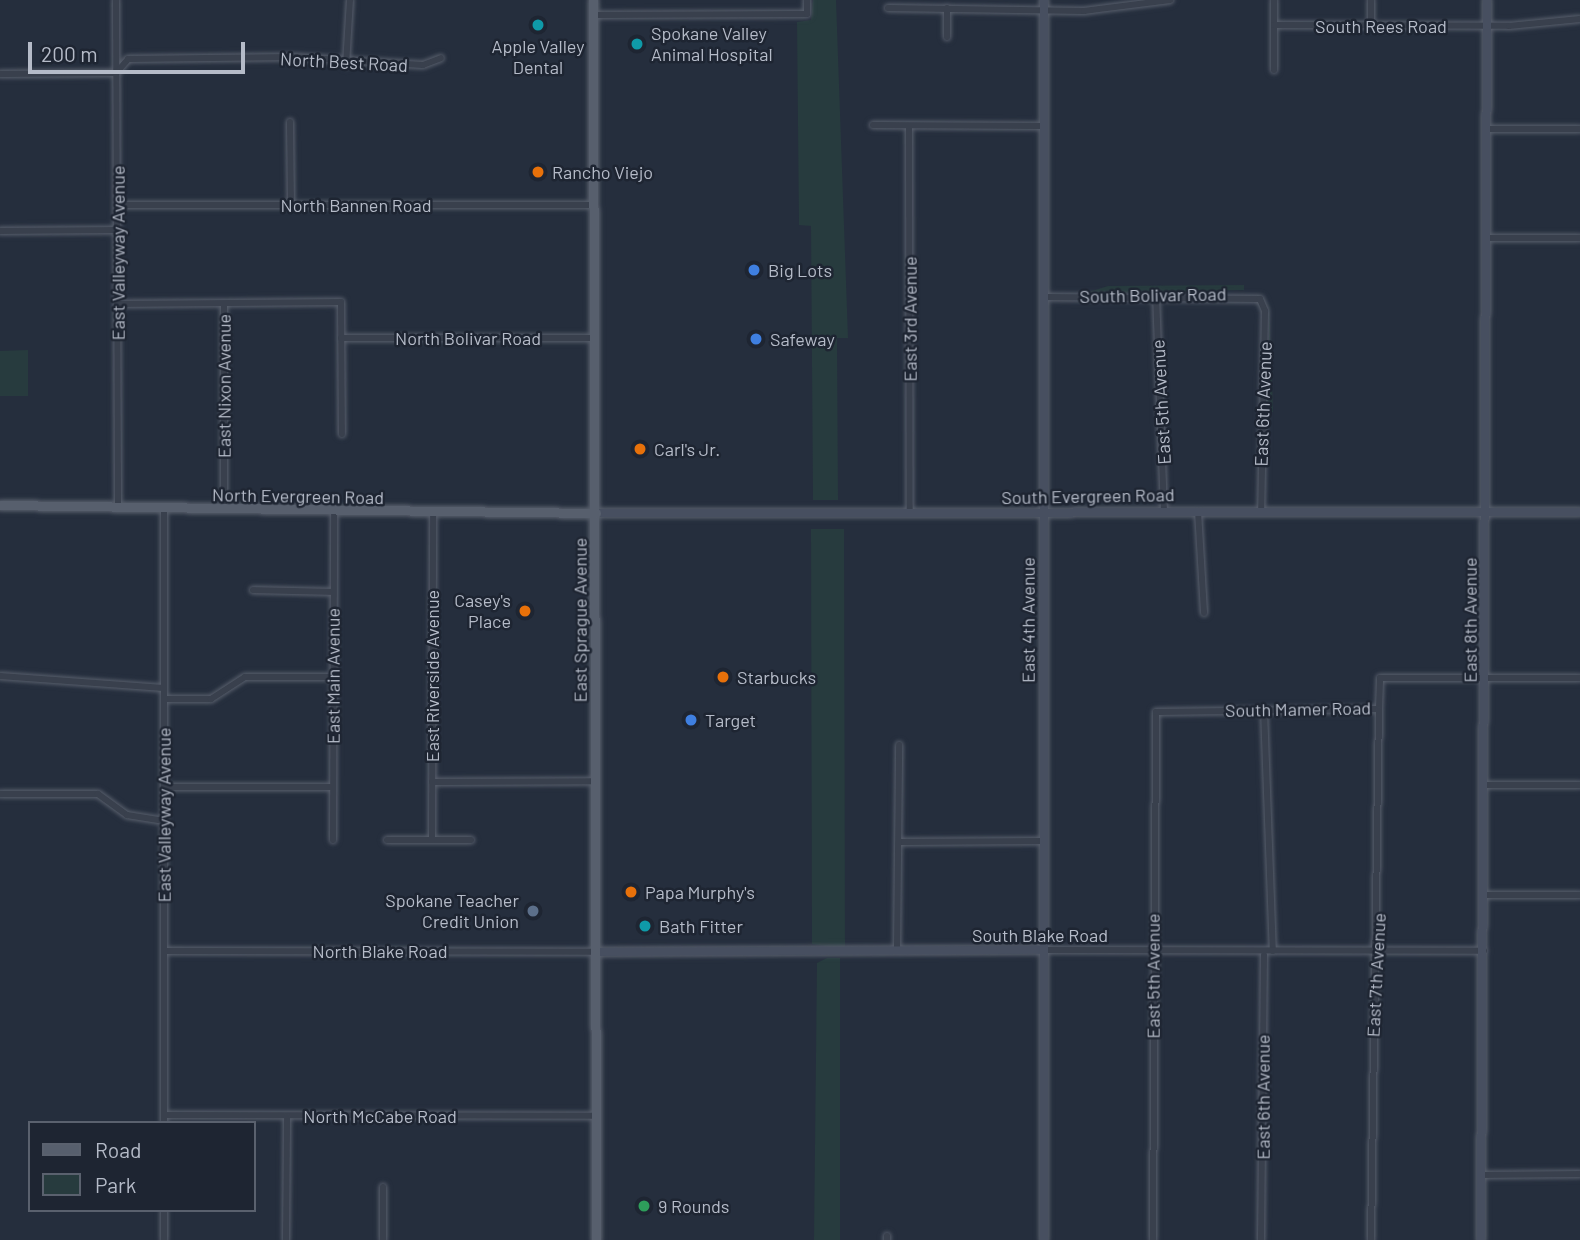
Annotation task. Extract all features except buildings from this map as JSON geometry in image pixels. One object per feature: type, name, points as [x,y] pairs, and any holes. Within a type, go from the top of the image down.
[{"type":"main road","name":"East Sprague Avenue","points":[[593,0],[596,1240]]},
{"type":"main road","name":"North Evergreen Road","points":[[0,505],[118,505],[223,511],[596,513]]},
{"type":"street","name":"East Valleyway Avenue","points":[[116,0],[118,505]]},
{"type":"street","points":[[346,65],[350,0]]},
{"type":"street","points":[[593,15],[807,14],[807,0]]},
{"type":"street","points":[[888,8],[1170,0]]},
{"type":"street","points":[[1275,0],[1275,70]]},
{"type":"street","points":[[1371,0],[1371,26]]},
{"type":"street","name":"East 8th Avenue","points":[[1482,1240],[1487,0]]},
{"type":"street","name":"East 4th Avenue","points":[[1044,4],[1044,1240]]},
{"type":"street","points":[[947,8],[947,37]]},
{"type":"street","name":"South Rees Road","points":[[1275,25],[1487,26],[1580,19]]},
{"type":"street","name":"North Best Road","points":[[0,74],[116,73],[128,59],[291,57],[346,65],[423,65],[441,58]]},
{"type":"street","points":[[290,122],[291,205]]},
{"type":"street","points":[[873,125],[1044,126]]},
{"type":"street","name":"East 3rd Avenue","points":[[909,126],[910,513]]},
{"type":"street","points":[[1488,129],[1580,129]]},
{"type":"street","name":"North Bannen Road","points":[[118,205],[594,205]]},
{"type":"street","points":[[0,231],[117,230]]},
{"type":"street","points":[[1488,238],[1580,238]]},
{"type":"street","name":"South Bolivar Road","points":[[1045,297],[1156,294],[1260,299]]},
{"type":"street","name":"East 5th Avenue","points":[[1156,294],[1164,511]]},
{"type":"street","name":"East 6th Avenue","points":[[1260,299],[1265,322],[1261,510]]},
{"type":"street","points":[[118,304],[341,302],[342,435]]},
{"type":"street","name":"East Nixon Avenue","points":[[223,511],[224,304]]},
{"type":"street","name":"North Bolivar Road","points":[[341,338],[595,338]]},
{"type":"street","name":"East Valleyway Avenue","points":[[164,508],[164,1119]]},
{"type":"street","name":"South Evergreen Road","points":[[596,513],[1261,510],[1580,512]]},
{"type":"street","points":[[1198,511],[1205,614]]},
{"type":"street","name":"East Main Avenue","points":[[333,840],[334,512]]},
{"type":"street","name":"East Riverside Avenue","points":[[432,839],[433,513]]},
{"type":"street","points":[[253,590],[333,592]]},
{"type":"street","points":[[0,676],[164,688]]},
{"type":"street","points":[[164,699],[211,699],[245,677],[333,677]]},
{"type":"street","name":"South Mamer Road","points":[[1156,712],[1379,709],[1380,678],[1580,678]]},
{"type":"street","name":"East 7th Avenue","points":[[1371,1240],[1379,709]]},
{"type":"street","points":[[1264,710],[1273,951]]},
{"type":"street","name":"East 5th Avenue","points":[[1153,1240],[1152,952],[1156,712]]},
{"type":"street","points":[[897,950],[899,745]]},
{"type":"street","points":[[432,782],[596,781]]},
{"type":"street","points":[[1485,785],[1580,785]]},
{"type":"street","points":[[166,787],[333,787]]},
{"type":"street","points":[[0,793],[98,794],[127,815],[165,821]]},
{"type":"street","points":[[387,839],[471,840]]},
{"type":"street","points":[[899,842],[1043,841]]},
{"type":"street","points":[[1484,895],[1580,895]]},
{"type":"street","name":"South Blake Road","points":[[596,952],[1044,950],[1264,955],[1273,951],[1484,951]]},
{"type":"street","name":"North Blake Road","points":[[164,951],[596,952]]},
{"type":"street","name":"East 6th Avenue","points":[[1261,1240],[1264,955]]},
{"type":"street","points":[[286,1240],[287,1116]]},
{"type":"street","name":"North McCabe Road","points":[[164,1119],[287,1116],[596,1116]]},
{"type":"street","points":[[1482,1175],[1580,1174]]},
{"type":"street","points":[[383,1187],[383,1240]]},
{"type":"street","points":[[164,1212],[164,1240]]},
{"type":"green space","points":[[813,0],[836,0],[848,338],[837,338],[838,500],[813,500],[811,226],[799,225],[797,22],[811,20]]},
{"type":"green space","points":[[1244,285],[1244,290],[1082,294],[1108,286]]},
{"type":"green space","points":[[1269,302],[1273,412],[1265,412],[1269,348]]},
{"type":"green space","points":[[28,350],[28,396],[0,396],[0,351]]},
{"type":"green space","points":[[811,529],[844,529],[845,949],[812,944]]},
{"type":"green space","points":[[827,958],[840,958],[840,1240],[814,1240],[817,963]]},
{"type":"place","name":"Apple Valley Dental","points":[[538,25]]},
{"type":"place","name":"Spokane Valley Animal Hospital","points":[[637,44]]},
{"type":"place","name":"Rancho Viejo","points":[[538,172]]},
{"type":"place","name":"Big Lots","points":[[754,270]]},
{"type":"place","name":"Safeway","points":[[756,339]]},
{"type":"place","name":"Carl's Jr.","points":[[640,449]]},
{"type":"place","name":"Casey's Place","points":[[525,611]]},
{"type":"place","name":"Starbucks","points":[[723,677]]},
{"type":"place","name":"Target","points":[[691,720]]},
{"type":"place","name":"Papa Murphy's","points":[[631,892]]},
{"type":"place","name":"Spokane Teacher Credit Union","points":[[533,911]]},
{"type":"place","name":"Bath Fitter","points":[[645,926]]},
{"type":"place","name":"9 Rounds","points":[[644,1206]]}]
